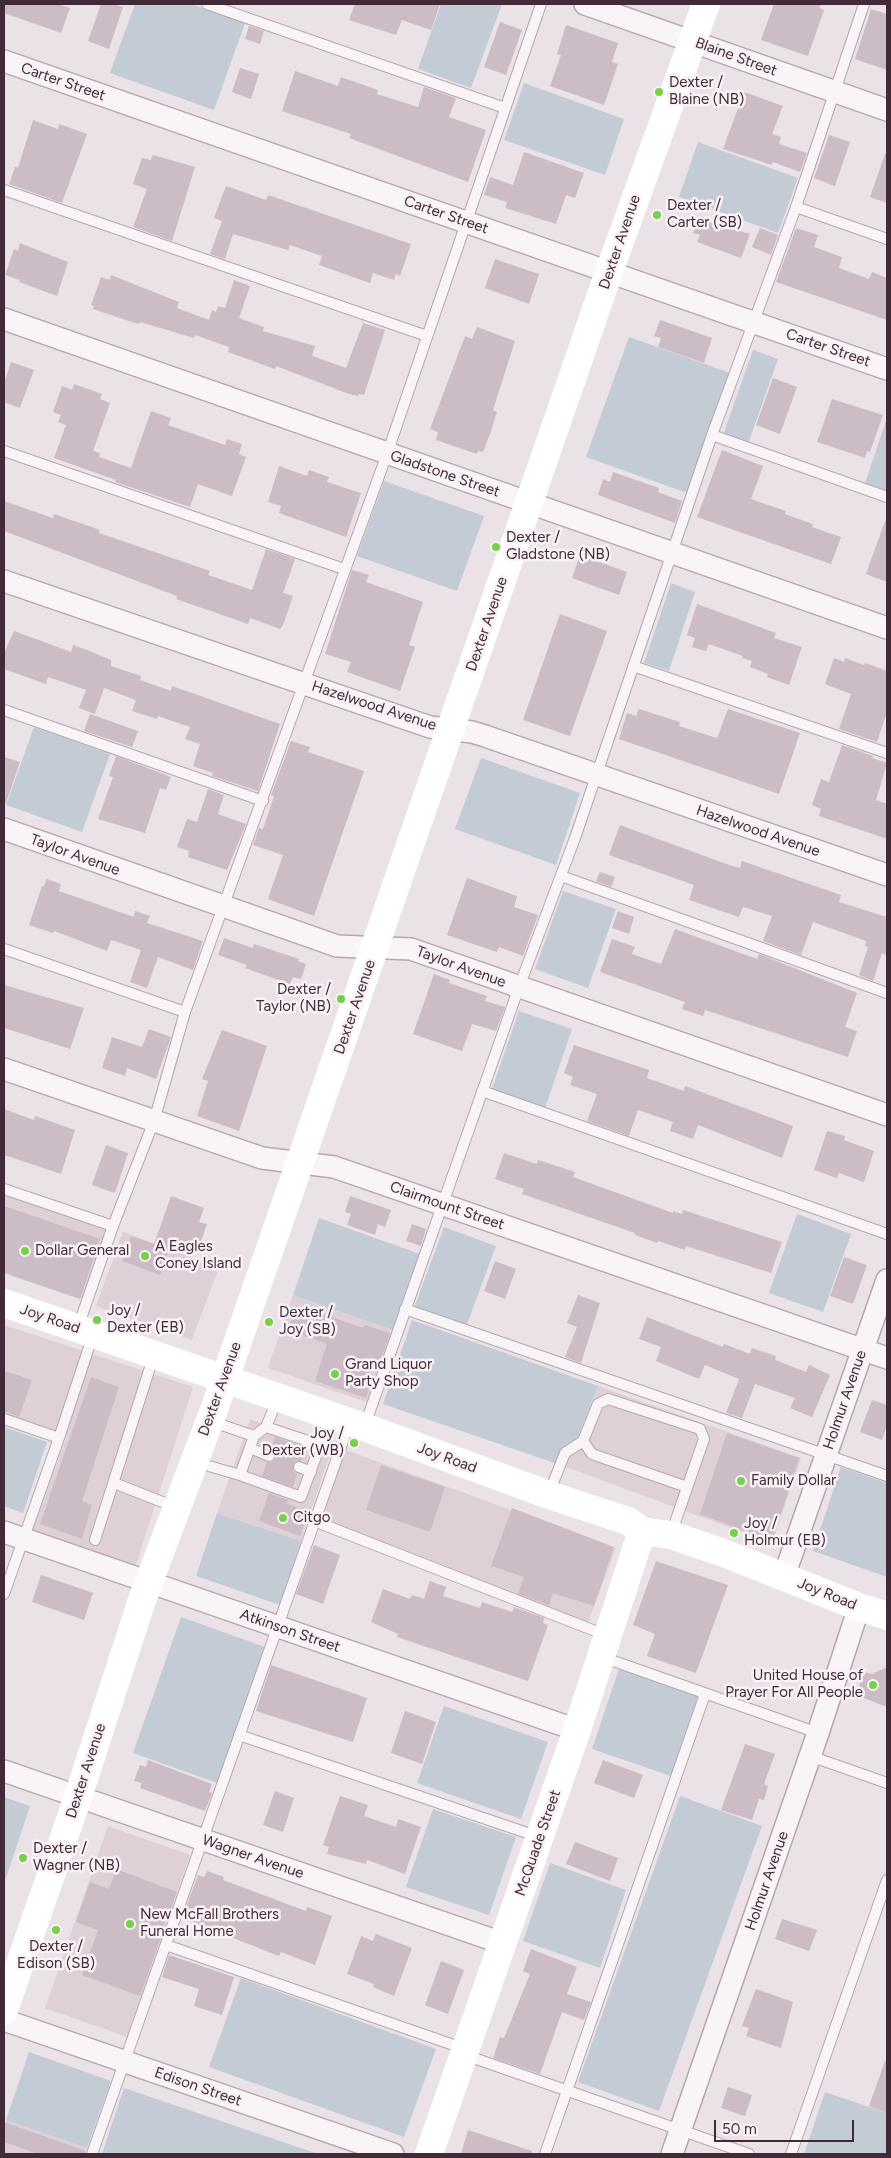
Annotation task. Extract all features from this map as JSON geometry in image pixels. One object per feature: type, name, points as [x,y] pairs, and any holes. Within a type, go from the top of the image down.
[{"type":"street","name":"Blaine Street","points":[[585,4],[887,110]]},
{"type":"street","name":"Dexter Avenue","points":[[4,2010],[176,1507],[224,1379],[609,272],[706,4]]},
{"type":"street","name":"Carter Street","points":[[4,61],[887,369]]},
{"type":"street","name":"Gladstone Street","points":[[4,319],[887,628]]},
{"type":"street","name":"Hazelwood Avenue","points":[[4,581],[430,727],[472,732],[887,875]]},
{"type":"street","name":"Taylor Avenue","points":[[4,830],[223,908],[337,946],[411,949],[887,1115]]},
{"type":"street","name":"Clairmount Street","points":[[4,1069],[265,1159],[334,1166],[887,1358]]},
{"type":"street","name":"Holmur Avenue","points":[[784,1576],[887,1280]]},
{"type":"street","name":"Joy Road","points":[[4,1303],[348,1422],[549,1496],[628,1521],[642,1531],[671,1535],[887,1616]]},
{"type":"street","name":"McQuade Street","points":[[429,2154],[577,1730],[642,1531]]},
{"type":"street","name":"Atkinson Street","points":[[4,1532],[577,1730]]},
{"type":"street","name":"Holmur Avenue","points":[[672,2154],[818,1733],[859,1607]]},
{"type":"street","name":"Wagner Avenue","points":[[4,1771],[502,1943]]},
{"type":"street","name":"Edison Street","points":[[4,2020],[393,2154]]},
{"type":"lane","points":[[207,4],[506,108]]},
{"type":"lane","points":[[4,1594],[59,1438],[113,1226],[154,1121],[184,1012],[263,801],[303,683],[387,454],[541,4]]},
{"type":"lane","points":[[92,2154],[348,1422],[406,1309],[519,987],[561,876],[712,435],[796,207],[833,91],[864,4]]},
{"type":"lane","points":[[4,190],[427,336]]},
{"type":"lane","points":[[796,207],[887,239]]},
{"type":"lane","points":[[712,435],[887,497]]},
{"type":"lane","points":[[4,451],[344,569]]},
{"type":"lane","points":[[633,666],[887,753]]},
{"type":"lane","points":[[4,710],[263,801]]},
{"type":"lane","points":[[561,876],[887,993]]},
{"type":"lane","points":[[4,949],[184,1012]]},
{"type":"lane","points":[[482,1091],[887,1234]]},
{"type":"lane","points":[[4,1189],[113,1226]]},
{"type":"lane","points":[[406,1309],[887,1476]]},
{"type":"lane","points":[[95,1540],[154,1355]]},
{"type":"lane","points":[[240,1476],[254,1436],[266,1427],[278,1398]]},
{"type":"lane","points":[[549,1496],[565,1453],[583,1441],[598,1404],[608,1399],[700,1429],[704,1439],[671,1535]]},
{"type":"lane","points":[[4,1419],[59,1438]]},
{"type":"lane","points":[[209,1421],[254,1436]]},
{"type":"lane","points":[[194,1461],[302,1497],[320,1445],[348,1422]]},
{"type":"lane","points":[[266,1427],[320,1445]]},
{"type":"lane","points":[[583,1441],[592,1454],[687,1487]]},
{"type":"lane","points":[[250,1448],[269,1456]]},
{"type":"lane","points":[[299,1467],[311,1472]]},
{"type":"lane","points":[[114,1483],[176,1507]]},
{"type":"lane","points":[[314,1521],[605,1647],[705,1694],[818,1733]]},
{"type":"lane","points":[[545,2154],[705,1694]]},
{"type":"lane","points":[[239,1735],[540,1837]]},
{"type":"lane","points":[[810,1756],[887,1783]]},
{"type":"lane","points":[[791,2154],[887,1880]]},
{"type":"lane","points":[[166,1945],[465,2052],[566,2092],[749,2154]]},
{"type":"shaded area","points":[[135,4],[191,4],[245,23],[214,110],[110,73]]},
{"type":"shaded area","points":[[441,4],[502,4],[471,88],[418,69]]},
{"type":"shaded area","points":[[524,83],[624,119],[605,175],[504,140]]},
{"type":"shaded area","points":[[698,142],[798,178],[778,233],[679,197]]},
{"type":"shaded area","points":[[629,337],[730,373],[687,493],[586,457]]},
{"type":"shaded area","points":[[753,350],[778,359],[748,444],[723,435]]},
{"type":"shaded area","points":[[887,418],[887,491],[865,483]]},
{"type":"shaded area","points":[[384,481],[484,516],[457,591],[357,556]]},
{"type":"shaded area","points":[[671,583],[695,592],[669,671],[644,663]]},
{"type":"shaded area","points":[[34,727],[110,754],[82,832],[6,805]]},
{"type":"shaded area","points":[[481,758],[580,793],[556,865],[455,829]]},
{"type":"shaded area","points":[[563,891],[616,909],[588,988],[535,969]]},
{"type":"shaded area","points":[[519,1011],[572,1029],[545,1108],[492,1089]]},
{"type":"shaded area","points":[[4,1193],[107,1228],[83,1299],[4,1272]]},
{"type":"shaded area","points":[[797,1214],[851,1234],[823,1312],[769,1293]]},
{"type":"shaded area","points":[[319,1218],[420,1254],[393,1330],[293,1295]]},
{"type":"shaded area","points":[[444,1227],[496,1246],[466,1327],[414,1308]]},
{"type":"shaded area","points":[[123,1232],[219,1267],[192,1340],[96,1306]]},
{"type":"shaded area","points":[[293,1295],[393,1330],[369,1403],[268,1368]]},
{"type":"shaded area","points":[[412,1320],[598,1386],[566,1467],[383,1404]]},
{"type":"shaded area","points":[[4,1325],[193,1387],[134,1571],[31,1534],[67,1436],[4,1413]]},
{"type":"shaded area","points":[[598,1386],[801,1458],[772,1543],[566,1467]]},
{"type":"shaded area","points":[[250,1419],[332,1448],[301,1541],[217,1513]]},
{"type":"shaded area","points":[[4,1427],[47,1442],[23,1513],[4,1506]]},
{"type":"shaded area","points":[[343,1449],[616,1548],[588,1623],[319,1518]]},
{"type":"shaded area","points":[[841,1467],[887,1483],[887,1577],[813,1551]]},
{"type":"shaded area","points":[[217,1513],[301,1541],[280,1605],[196,1576]]},
{"type":"shaded area","points":[[181,1617],[265,1647],[217,1783],[133,1753]]},
{"type":"shaded area","points":[[619,1669],[698,1696],[671,1776],[592,1749]]},
{"type":"shaded area","points":[[444,1706],[548,1742],[521,1819],[417,1783]]},
{"type":"shaded area","points":[[680,1796],[762,1826],[659,2111],[578,2082]]},
{"type":"shaded area","points":[[4,1797],[30,1806],[4,1884]]},
{"type":"shaded area","points":[[433,1809],[516,1837],[489,1915],[406,1887]]},
{"type":"shaded area","points":[[108,1826],[190,1855],[127,2037],[45,2008]]},
{"type":"shaded area","points":[[550,1863],[626,1890],[600,1968],[523,1941]]},
{"type":"shaded area","points":[[241,1978],[436,2049],[404,2137],[209,2067]]},
{"type":"shaded area","points":[[29,2052],[111,2081],[87,2148],[6,2120]]},
{"type":"shaded area","points":[[124,2088],[318,2154],[102,2154]]},
{"type":"shaded area","points":[[825,2092],[887,2113],[887,2154],[804,2154]]},
{"type":"shaded area","points":[[6,2120],[87,2148],[85,2154],[4,2154],[4,2127]]},
{"type":"building","points":[[4,4],[58,4],[70,8],[61,33],[4,13]]},
{"type":"building","points":[[101,4],[113,4],[123,7],[109,49],[88,41]]},
{"type":"building","points":[[355,4],[440,4],[431,30],[402,20],[396,35],[349,20]]},
{"type":"building","points":[[774,4],[821,4],[819,8],[824,10],[808,56],[761,40]]},
{"type":"building","points":[[871,9],[887,14],[887,70],[855,59]]},
{"type":"building","points":[[500,22],[522,30],[506,75],[484,67]]},
{"type":"building","points":[[566,25],[618,43],[612,62],[618,64],[604,105],[550,86],[561,55],[557,54]]},
{"type":"building","points":[[249,26],[264,31],[260,44],[245,39]]},
{"type":"building","points":[[240,68],[259,74],[251,99],[232,92]]},
{"type":"building","points":[[295,71],[338,86],[341,77],[378,90],[377,94],[418,107],[424,87],[456,98],[449,117],[486,130],[468,182],[349,138],[351,134],[282,111]]},
{"type":"building","points":[[744,92],[783,106],[772,134],[781,137],[779,144],[807,153],[800,172],[773,162],[772,165],[723,149]]},
{"type":"building","points":[[33,120],[58,129],[59,124],[87,134],[62,203],[9,184],[15,167],[18,168]]},
{"type":"building","points":[[829,135],[850,142],[835,186],[814,178]]},
{"type":"building","points":[[524,152],[584,173],[575,198],[566,195],[556,224],[505,208],[507,202],[484,195],[490,177],[513,185]]},
{"type":"building","points":[[885,154],[887,154],[887,203],[870,197]]},
{"type":"building","points":[[153,155],[195,167],[172,241],[133,227],[147,189],[133,184],[142,158],[151,160]]},
{"type":"building","points":[[226,186],[266,200],[268,195],[411,244],[400,276],[396,274],[394,280],[373,273],[370,283],[319,265],[322,256],[290,245],[288,250],[233,234],[225,259],[210,254],[222,221],[214,218]]},
{"type":"building","points":[[698,218],[750,234],[741,258],[697,242],[700,235],[693,233]]},
{"type":"building","points":[[760,228],[778,235],[771,255],[752,247]]},
{"type":"building","points":[[796,228],[818,235],[814,247],[842,257],[839,268],[869,279],[872,272],[887,278],[887,320],[776,282]]},
{"type":"building","points":[[20,243],[68,262],[57,296],[5,275],[14,249],[18,251]]},
{"type":"building","points":[[495,259],[539,274],[529,304],[485,288]]},
{"type":"building","points":[[111,275],[179,302],[177,308],[209,320],[212,310],[216,312],[218,306],[225,308],[234,280],[250,286],[239,318],[264,327],[263,331],[315,346],[312,356],[346,368],[363,323],[385,330],[364,395],[349,394],[276,366],[275,369],[228,352],[229,347],[195,335],[194,338],[140,322],[138,324],[93,309],[94,306],[91,305],[101,277],[110,280]]},
{"type":"building","points":[[660,320],[712,338],[704,363],[658,347],[661,338],[654,336]]},
{"type":"building","points":[[477,327],[515,341],[493,410],[497,412],[490,434],[483,452],[478,451],[477,454],[436,440],[438,432],[430,429],[465,336],[472,339]]},
{"type":"building","points":[[11,362],[34,370],[20,408],[4,402],[4,384]]},
{"type":"building","points":[[773,378],[797,387],[780,434],[756,425]]},
{"type":"building","points":[[74,384],[102,394],[100,399],[110,403],[93,451],[100,453],[99,457],[131,468],[151,411],[171,418],[168,425],[225,445],[227,439],[242,444],[239,454],[246,457],[232,496],[198,484],[190,507],[115,482],[116,480],[54,458],[66,425],[58,422],[61,415],[53,412],[62,386],[72,390]]},
{"type":"building","points":[[832,399],[883,415],[870,452],[867,451],[865,458],[817,442]]},
{"type":"building","points":[[722,450],[763,466],[751,499],[786,511],[785,514],[813,524],[812,527],[841,537],[831,564],[697,517]]},
{"type":"building","points":[[279,466],[307,476],[309,470],[329,477],[327,482],[361,493],[346,537],[279,513],[281,506],[268,502]]},
{"type":"building","points":[[613,472],[659,488],[658,492],[682,501],[675,523],[598,495],[603,479],[610,482]]},
{"type":"building","points":[[4,501],[53,518],[54,514],[100,530],[99,533],[210,571],[208,575],[252,590],[266,549],[295,559],[283,593],[293,596],[283,625],[280,629],[250,618],[248,624],[176,599],[177,596],[4,531]]},
{"type":"building","points":[[885,521],[887,521],[887,582],[866,574]]},
{"type":"building","points":[[580,555],[627,572],[619,595],[572,578]]},
{"type":"building","points":[[352,570],[369,575],[366,582],[423,602],[409,645],[415,647],[400,691],[347,672],[351,662],[325,654]]},
{"type":"building","points":[[697,604],[776,633],[774,638],[802,647],[789,685],[767,677],[768,674],[750,667],[752,661],[742,658],[743,656],[709,644],[706,651],[692,647],[695,638],[687,635]]},
{"type":"building","points":[[560,614],[607,631],[570,736],[523,720]]},
{"type":"building","points":[[14,631],[71,652],[73,645],[111,660],[111,666],[141,676],[140,680],[171,691],[172,686],[280,724],[258,791],[212,776],[213,773],[193,766],[200,744],[185,739],[190,727],[158,716],[157,719],[132,711],[136,700],[104,688],[95,714],[79,708],[86,690],[48,677],[46,684],[4,669],[4,653]]},
{"type":"building","points":[[834,658],[844,662],[845,658],[887,671],[887,712],[877,742],[839,729],[851,694],[825,684]]},
{"type":"building","points":[[639,709],[680,722],[679,726],[717,738],[728,709],[800,733],[779,794],[619,739],[627,713],[636,716]]},
{"type":"building","points":[[90,714],[138,731],[132,747],[84,731]]},
{"type":"building","points":[[291,741],[310,747],[308,752],[364,771],[314,916],[268,899],[283,855],[253,845],[259,828],[263,829],[274,796],[271,795]]},
{"type":"building","points":[[842,745],[887,763],[876,800],[887,804],[887,839],[819,816],[821,809],[812,805],[821,779],[829,782]]},
{"type":"building","points":[[116,756],[171,777],[166,790],[160,788],[145,833],[98,819],[113,777],[109,776]]},
{"type":"building","points":[[4,757],[20,762],[6,803],[4,802]]},
{"type":"building","points":[[208,789],[224,795],[218,814],[246,824],[227,870],[188,857],[189,851],[177,847],[187,819],[197,822]]},
{"type":"building","points":[[620,825],[732,866],[740,868],[742,861],[841,895],[839,902],[887,917],[887,955],[882,953],[873,981],[859,975],[868,947],[865,946],[866,941],[813,922],[801,955],[763,941],[772,916],[743,907],[739,917],[689,900],[694,885],[609,855]]},
{"type":"building","points":[[600,872],[615,877],[611,887],[596,881]]},
{"type":"building","points":[[467,878],[517,896],[514,907],[538,915],[523,956],[499,947],[497,952],[447,935]]},
{"type":"building","points":[[47,879],[61,884],[59,891],[134,917],[135,911],[150,916],[147,923],[203,941],[193,970],[158,957],[147,988],[130,982],[141,950],[111,940],[107,951],[54,931],[53,933],[29,925],[42,886],[44,886]]},
{"type":"building","points":[[618,911],[634,917],[629,934],[612,928]]},
{"type":"building","points":[[675,929],[757,959],[759,954],[857,993],[845,1027],[857,1031],[848,1057],[705,1010],[703,1016],[682,1009],[685,1002],[600,972],[612,939],[635,947],[632,954],[661,964]]},
{"type":"building","points":[[224,938],[253,948],[254,944],[299,959],[298,961],[306,964],[301,979],[293,977],[290,984],[245,968],[247,965],[218,955]]},
{"type":"building","points":[[434,974],[450,980],[449,983],[487,996],[485,1001],[505,1007],[496,1031],[472,1024],[462,1051],[413,1034]]},
{"type":"building","points":[[4,985],[84,1008],[70,1049],[4,1028]]},
{"type":"building","points":[[149,1029],[171,1037],[156,1079],[127,1068],[125,1076],[102,1068],[112,1037],[142,1047]]},
{"type":"building","points":[[222,1030],[267,1046],[239,1131],[197,1116],[208,1081],[202,1079]]},
{"type":"building","points":[[574,1045],[649,1070],[647,1078],[684,1091],[685,1086],[793,1126],[782,1158],[698,1125],[693,1139],[670,1131],[673,1122],[638,1110],[629,1136],[587,1121],[597,1094],[570,1085],[573,1077],[564,1073]]},
{"type":"building","points":[[4,1109],[34,1120],[35,1116],[75,1130],[61,1174],[4,1155]]},
{"type":"building","points":[[827,1131],[845,1136],[844,1140],[874,1151],[864,1182],[839,1173],[837,1178],[814,1170]]},
{"type":"building","points":[[106,1145],[128,1153],[115,1193],[92,1185]]},
{"type":"building","points":[[504,1153],[537,1164],[538,1160],[575,1172],[573,1177],[673,1213],[673,1211],[682,1214],[683,1210],[782,1242],[771,1273],[686,1246],[685,1250],[658,1241],[657,1243],[635,1235],[635,1233],[522,1194],[524,1189],[495,1179]]},
{"type":"building","points":[[171,1196],[204,1208],[199,1222],[207,1224],[198,1250],[172,1240],[160,1275],[122,1261],[131,1236],[154,1244]]},
{"type":"building","points":[[350,1196],[391,1210],[385,1227],[378,1224],[375,1235],[347,1225],[351,1214],[345,1212]]},
{"type":"building","points":[[4,1206],[100,1239],[80,1299],[4,1273]]},
{"type":"building","points":[[412,1224],[426,1229],[421,1246],[406,1241]]},
{"type":"building","points":[[844,1257],[867,1265],[853,1304],[830,1296]]},
{"type":"building","points":[[495,1261],[516,1269],[505,1299],[484,1291]]},
{"type":"building","points":[[578,1295],[600,1303],[581,1363],[565,1357],[577,1327],[567,1323]]},
{"type":"building","points":[[296,1305],[363,1328],[365,1325],[390,1333],[380,1362],[365,1357],[372,1379],[366,1398],[315,1381],[327,1344],[288,1330]]},
{"type":"building","points":[[647,1317],[723,1347],[724,1344],[750,1354],[752,1348],[776,1356],[775,1360],[806,1372],[809,1365],[830,1375],[812,1417],[790,1408],[795,1398],[755,1384],[742,1418],[726,1413],[739,1379],[705,1365],[699,1379],[656,1361],[661,1347],[639,1339]]},
{"type":"building","points":[[4,1371],[32,1380],[19,1417],[4,1411]]},
{"type":"building","points":[[91,1377],[119,1387],[82,1501],[92,1505],[82,1539],[40,1524]]},
{"type":"building","points":[[872,1400],[887,1405],[887,1425],[882,1440],[860,1432]]},
{"type":"building","points":[[727,1433],[799,1458],[772,1541],[700,1514]]},
{"type":"building","points":[[275,1437],[306,1448],[301,1461],[295,1461],[293,1465],[293,1471],[297,1474],[293,1487],[262,1476],[267,1462],[273,1462],[275,1458],[275,1452],[271,1449]]},
{"type":"building","points":[[381,1465],[445,1487],[430,1532],[366,1510]]},
{"type":"building","points":[[269,1493],[288,1500],[287,1504],[308,1511],[300,1536],[259,1521]]},
{"type":"building","points":[[512,1508],[614,1547],[594,1606],[553,1593],[549,1605],[518,1594],[524,1577],[491,1566]]},
{"type":"building","points":[[314,1545],[340,1555],[323,1604],[296,1594]]},
{"type":"building","points":[[656,1561],[728,1585],[696,1673],[647,1656],[655,1634],[633,1625]]},
{"type":"building","points":[[41,1575],[93,1593],[84,1620],[32,1602]]},
{"type":"building","points":[[430,1581],[446,1587],[443,1596],[480,1608],[482,1602],[512,1612],[514,1607],[544,1618],[543,1623],[548,1625],[528,1681],[397,1637],[398,1634],[371,1622],[383,1589],[410,1599],[412,1595],[424,1599]]},
{"type":"building","points":[[271,1665],[367,1698],[353,1742],[256,1711]]},
{"type":"building","name":"United House of Prayer For All People","points":[[887,1667],[887,1707],[856,1695],[864,1672],[872,1674]]},
{"type":"building","points":[[405,1711],[436,1722],[422,1764],[391,1753]]},
{"type":"building","points":[[745,1744],[775,1754],[764,1784],[768,1786],[764,1800],[759,1799],[752,1820],[721,1810]]},
{"type":"building","points":[[148,1760],[212,1784],[209,1792],[212,1793],[205,1811],[140,1788],[142,1783],[134,1781],[140,1765],[146,1767]]},
{"type":"building","points":[[603,1760],[643,1775],[634,1798],[594,1783]]},
{"type":"building","points":[[275,1791],[294,1798],[283,1832],[263,1825]]},
{"type":"building","points":[[340,1796],[368,1805],[364,1816],[396,1827],[398,1819],[421,1827],[405,1874],[367,1860],[366,1864],[327,1854],[329,1847],[323,1845]]},
{"type":"building","points":[[575,1842],[618,1858],[610,1881],[566,1864]]},
{"type":"building","name":"New McFall Brothers Funeral Home","points":[[116,1869],[177,1892],[169,1914],[166,1913],[162,1935],[140,1996],[82,1975],[98,1930],[76,1922],[90,1882],[109,1889]]},
{"type":"building","points":[[207,1871],[224,1877],[223,1880],[306,1911],[307,1907],[332,1916],[315,1965],[281,1952],[279,1956],[182,1918],[198,1875],[204,1877]]},
{"type":"building","points":[[782,1919],[817,1930],[809,1951],[775,1939]]},
{"type":"building","points":[[376,1934],[412,1948],[394,1996],[373,1987],[374,1984],[347,1974],[361,1936],[373,1941]]},
{"type":"building","points":[[531,1949],[577,1967],[567,1994],[591,2002],[584,2020],[562,2012],[540,2074],[493,2058],[500,2037],[504,2038],[530,1974],[523,1971]]},
{"type":"building","points":[[169,1955],[234,1977],[222,2015],[194,2006],[199,1989],[162,1977]]},
{"type":"building","points":[[441,1961],[464,1970],[448,2014],[425,2005]]},
{"type":"building","points":[[756,1989],[793,2002],[781,2048],[746,2036],[749,2028],[742,2026]]},
{"type":"building","points":[[885,2061],[887,2061],[887,2113],[869,2106]]},
{"type":"building","points":[[728,2087],[752,2095],[745,2116],[721,2108]]},
{"type":"building","points":[[4,2122],[86,2151],[85,2154],[38,2154],[4,2142]]},
{"type":"building","points":[[468,2130],[532,2151],[532,2154],[461,2154]]},
{"type":"place","name":"Dexter / Blaine (NB)","points":[[659,92]]},
{"type":"place","name":"Dexter / Carter (SB)","points":[[657,215]]},
{"type":"place","name":"Dexter / Gladstone (NB)","points":[[496,547]]},
{"type":"place","name":"Dexter / Taylor (NB)","points":[[341,999]]},
{"type":"place","name":"Dollar General","points":[[25,1251]]},
{"type":"place","name":"A Eagles Coney Island","points":[[145,1256]]},
{"type":"place","name":"Joy / Dexter (EB)","points":[[97,1320]]},
{"type":"place","name":"Dexter / Joy (SB)","points":[[269,1322]]},
{"type":"place","name":"Grand Liquor Party Shop","points":[[335,1374]]},
{"type":"place","name":"Joy / Dexter (WB)","points":[[354,1443]]},
{"type":"place","name":"Family Dollar","points":[[741,1481]]},
{"type":"place","name":"Citgo","points":[[283,1518]]},
{"type":"place","name":"Joy / Holmur (EB)","points":[[734,1533]]},
{"type":"place","name":"United House of Prayer For All People","points":[[873,1685]]},
{"type":"place","name":"Dexter / Wagner (NB)","points":[[23,1858]]},
{"type":"place","name":"New McFall Brothers Funeral Home","points":[[130,1924]]},
{"type":"place","name":"Dexter / Edison (SB)","points":[[56,1930]]}]
